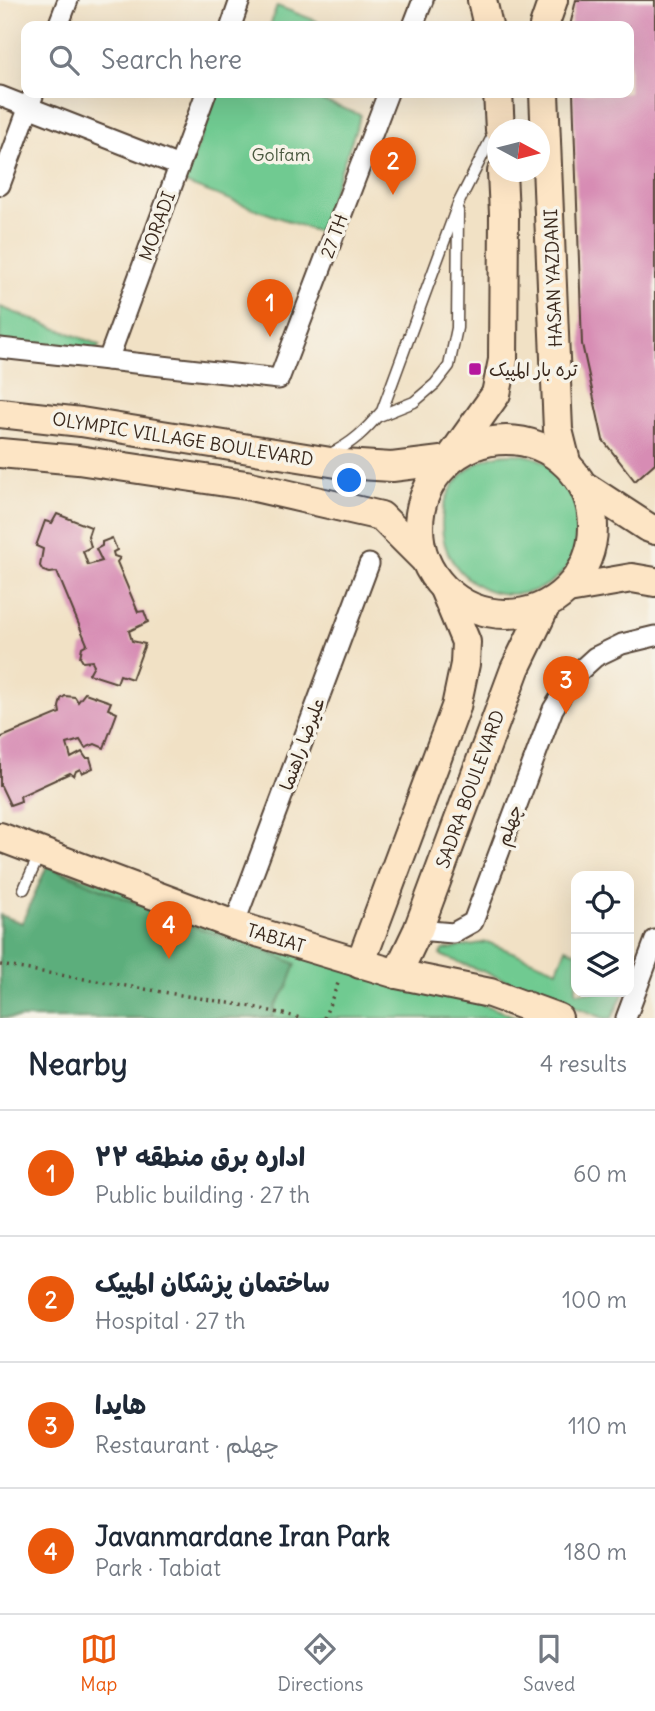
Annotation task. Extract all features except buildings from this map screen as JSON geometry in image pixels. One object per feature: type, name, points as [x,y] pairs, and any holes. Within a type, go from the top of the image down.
[{"type":"main road","points":[[482,0],[487,21]]},
{"type":"main road","points":[[495,0],[495,21]]},
{"type":"main road","points":[[539,0],[541,21]]},
{"type":"main road","points":[[544,21],[553,0]]},
{"type":"main road","points":[[498,98],[500,119]]},
{"type":"main road","name":"HASAN YAZDANI","points":[[544,98],[558,430],[566,462]]},
{"type":"main road","points":[[502,182],[503,360],[496,394],[431,481],[421,507],[419,534],[426,561],[433,576],[444,589],[467,606],[493,614],[520,614],[557,597],[632,578],[655,582]]},
{"type":"main road","name":"OLYMPIC VILLAGE BOULEVARD","points":[[0,413],[81,422],[343,464],[392,467],[449,460]]},
{"type":"main road","points":[[449,460],[470,446],[495,439],[520,440],[533,444],[545,448],[566,462],[583,486],[593,512],[593,540],[584,566],[557,597]]},
{"type":"main road","name":"OLYMPIC VILLAGE BOULEVARD","points":[[0,453],[78,460],[246,485],[381,516],[426,561]]},
{"type":"main road","points":[[583,486],[655,530]]},
{"type":"main road","points":[[353,962],[456,707],[465,664],[466,642],[444,589]]},
{"type":"main road","name":"SADRA BOULEVARD","points":[[397,974],[418,930],[515,669],[557,597]]},
{"type":"main road","name":"TABIAT","points":[[0,837],[234,925],[397,974],[490,993],[558,1018]]},
{"type":"street","points":[[60,21],[68,0]]},
{"type":"street","points":[[232,21],[240,0]]},
{"type":"street","points":[[415,21],[423,0]]},
{"type":"street","points":[[0,96],[31,100],[179,166]]},
{"type":"street","name":"MORADI","points":[[108,360],[204,98]]},
{"type":"street","name":"27 TH","points":[[108,360],[279,379],[386,98]]},
{"type":"street","points":[[0,185],[31,100]]},
{"type":"street","points":[[0,348],[108,360]]},
{"type":"street","name":"علیرضا راهنما","points":[[234,925],[369,564]]},
{"type":"street","name":"چهلم","points":[[418,930],[453,933],[473,922],[553,709],[573,677],[595,657],[622,644],[655,636]]},
{"type":"street","points":[[626,1018],[655,940]]},
{"type":"lane","points":[[317,460],[346,446],[365,431],[382,411],[458,204],[487,150]]},
{"type":"lane","points":[[378,416],[414,402],[435,384],[449,366],[457,328],[458,204]]},
{"type":"lane","points":[[24,889],[40,852]]},
{"type":"path","points":[[324,1018],[353,962]]},
{"type":"path","points":[[0,965],[253,1007],[301,1018]]},
{"type":"green space","points":[[277,6],[317,21],[272,21]]},
{"type":"green space","name":"Golfam","points":[[215,98],[315,98],[361,115],[318,232],[184,183]]},
{"type":"green space","points":[[0,307],[100,345],[94,353],[0,341]]},
{"type":"green space","points":[[512,454],[539,460],[561,475],[576,497],[582,524],[576,551],[561,573],[539,588],[512,594],[485,588],[463,573],[448,551],[442,524],[448,497],[463,475],[485,460]]},
{"type":"green space","points":[[47,866],[442,989],[519,1018],[0,1018],[0,915],[22,923]]},
{"type":"green space","points":[[47,866],[186,924],[259,948],[296,964],[287,988],[275,1006],[272,1018],[0,1018],[0,915],[22,923]]},
{"type":"green space","points":[[487,942],[557,970],[566,948],[571,950],[571,997],[622,997],[612,1018],[604,1018],[440,955],[443,950]]},
{"type":"place","name":"ساختمان پزشکان المپیک","points":[[393,195]]},
{"type":"place","name":"اداره برق منطقه ۲۲","points":[[270,337]]},
{"type":"place","name":"تره بار المپیک","points":[[475,369]]},
{"type":"place","name":"هایدا","points":[[566,714]]},
{"type":"place","name":"Javanmardane Iran Park","points":[[169,959]]}]
